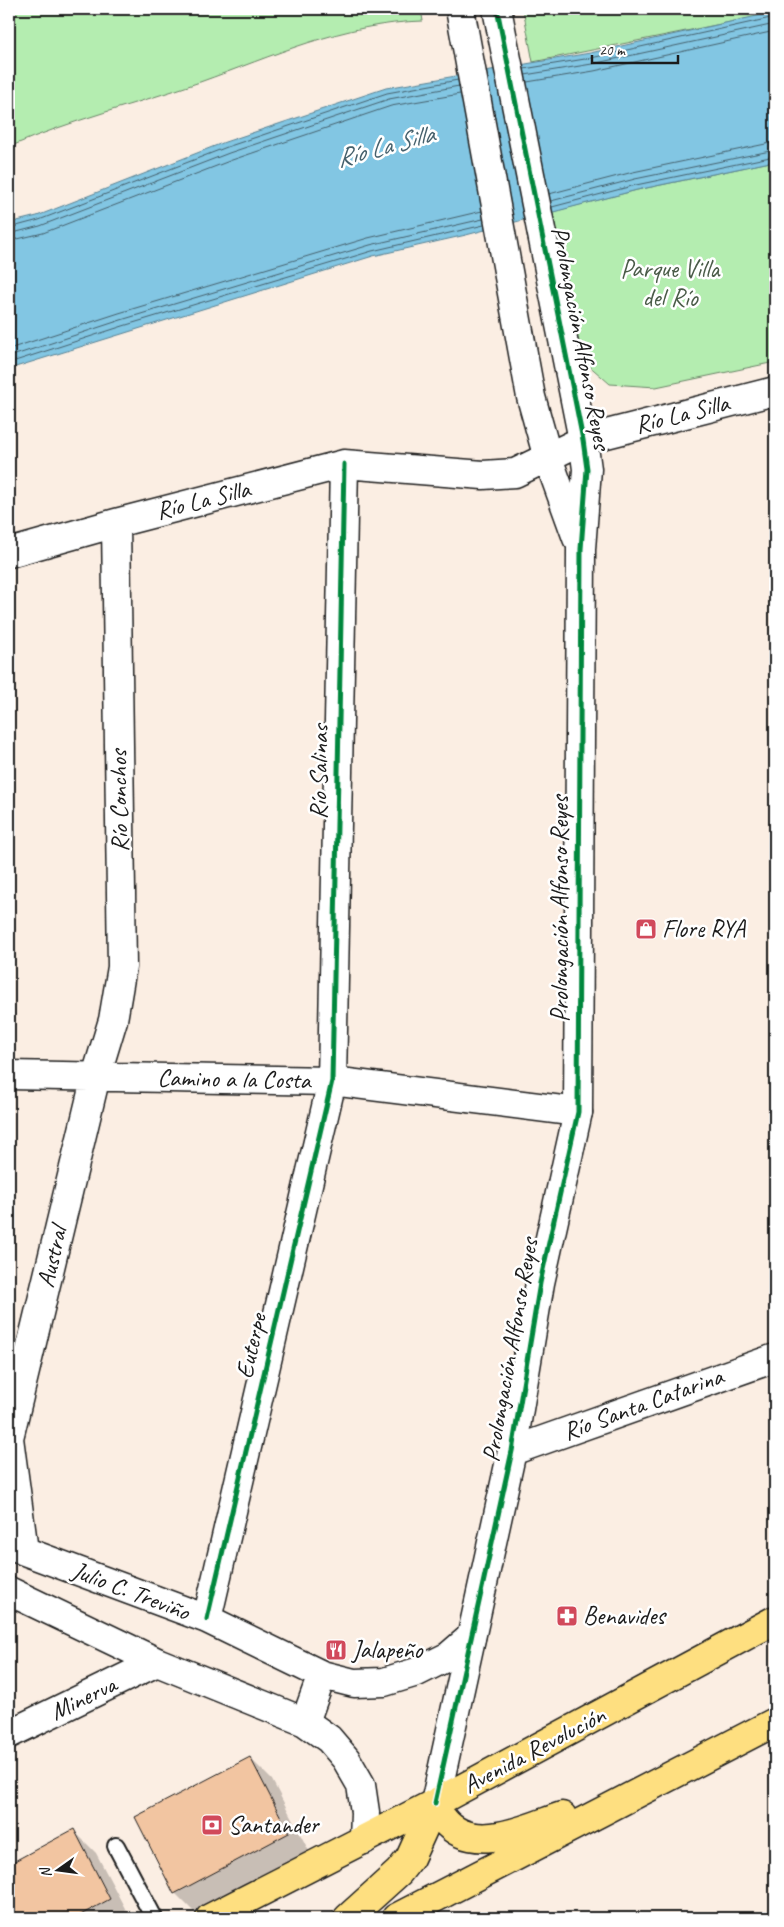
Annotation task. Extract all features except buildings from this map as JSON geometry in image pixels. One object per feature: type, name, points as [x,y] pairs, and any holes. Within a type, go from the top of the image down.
[{"type":"main road","name":"Avenida Revolución","points":[[210,1918],[435,1803],[775,1620]]},
{"type":"main road","points":[[396,1918],[644,1788],[775,1722]]},
{"type":"main road","points":[[435,1803],[444,1820],[456,1831],[488,1838],[509,1834],[644,1788]]},
{"type":"main road","points":[[348,1918],[399,1872],[410,1858],[435,1803]]},
{"type":"street","name":"Prolongación Alfonso Reyes","points":[[460,9],[531,397],[548,458],[581,549]]},
{"type":"street","name":"Prolongación Alfonso Reyes","points":[[435,1803],[512,1451],[540,1283],[578,1112],[581,549],[587,469],[583,440],[497,9]]},
{"type":"street","name":"Río La Silla","points":[[9,553],[116,523],[344,464],[483,475],[515,473],[583,440],[775,390]]},
{"type":"street","name":"Río Salinas","points":[[332,1081],[344,464]]},
{"type":"street","name":"Río Conchos","points":[[96,1076],[113,1020],[122,967],[116,523]]},
{"type":"street","name":"Camino a la Costa","points":[[9,1075],[332,1081],[578,1112]]},
{"type":"street","name":"Austral","points":[[16,1547],[9,1438],[96,1076]]},
{"type":"street","name":"Euterpe","points":[[207,1619],[332,1081]]},
{"type":"street","name":"Río Santa Catarina","points":[[512,1451],[775,1358]]},
{"type":"street","name":"Julio C. Treviño","points":[[16,1547],[207,1619],[322,1675],[354,1683],[384,1682],[417,1672],[449,1656],[471,1637]]},
{"type":"street","name":"Julio C. Treviño","points":[[9,1591],[157,1662],[305,1722],[329,1739],[346,1759],[361,1785],[365,1812],[364,1840]]},
{"type":"street","name":"Minerva","points":[[9,1734],[157,1662]]},
{"type":"street","points":[[305,1722],[322,1675]]},
{"type":"lane","points":[[116,1846],[154,1918]]},
{"type":"green space","points":[[9,9],[421,9],[423,21],[393,23],[365,28],[309,42],[200,82],[32,137],[9,147]]},
{"type":"green space","points":[[523,9],[775,9],[775,13],[533,62]]},
{"type":"green space","name":"Parque Villa del Río","points":[[775,161],[775,362],[656,387],[610,384],[586,363],[573,334],[564,265],[552,212],[637,190]]},
{"type":"water","points":[[775,12],[775,161],[637,190],[466,235],[373,256],[9,369],[9,223],[37,216],[225,142],[386,88],[590,53]]},
{"type":"cycle path","points":[[435,1803],[512,1451],[540,1283],[578,1112],[581,549],[587,469],[583,440],[497,9]]},
{"type":"cycle path","points":[[207,1619],[332,1081],[344,464]]},
{"type":"place","name":"Flore RYA","points":[[646,929]]},
{"type":"place","name":"Benavides","points":[[567,1616]]},
{"type":"place","name":"Jalapeño","points":[[336,1650]]},
{"type":"place","name":"Santander","points":[[212,1825]]}]
